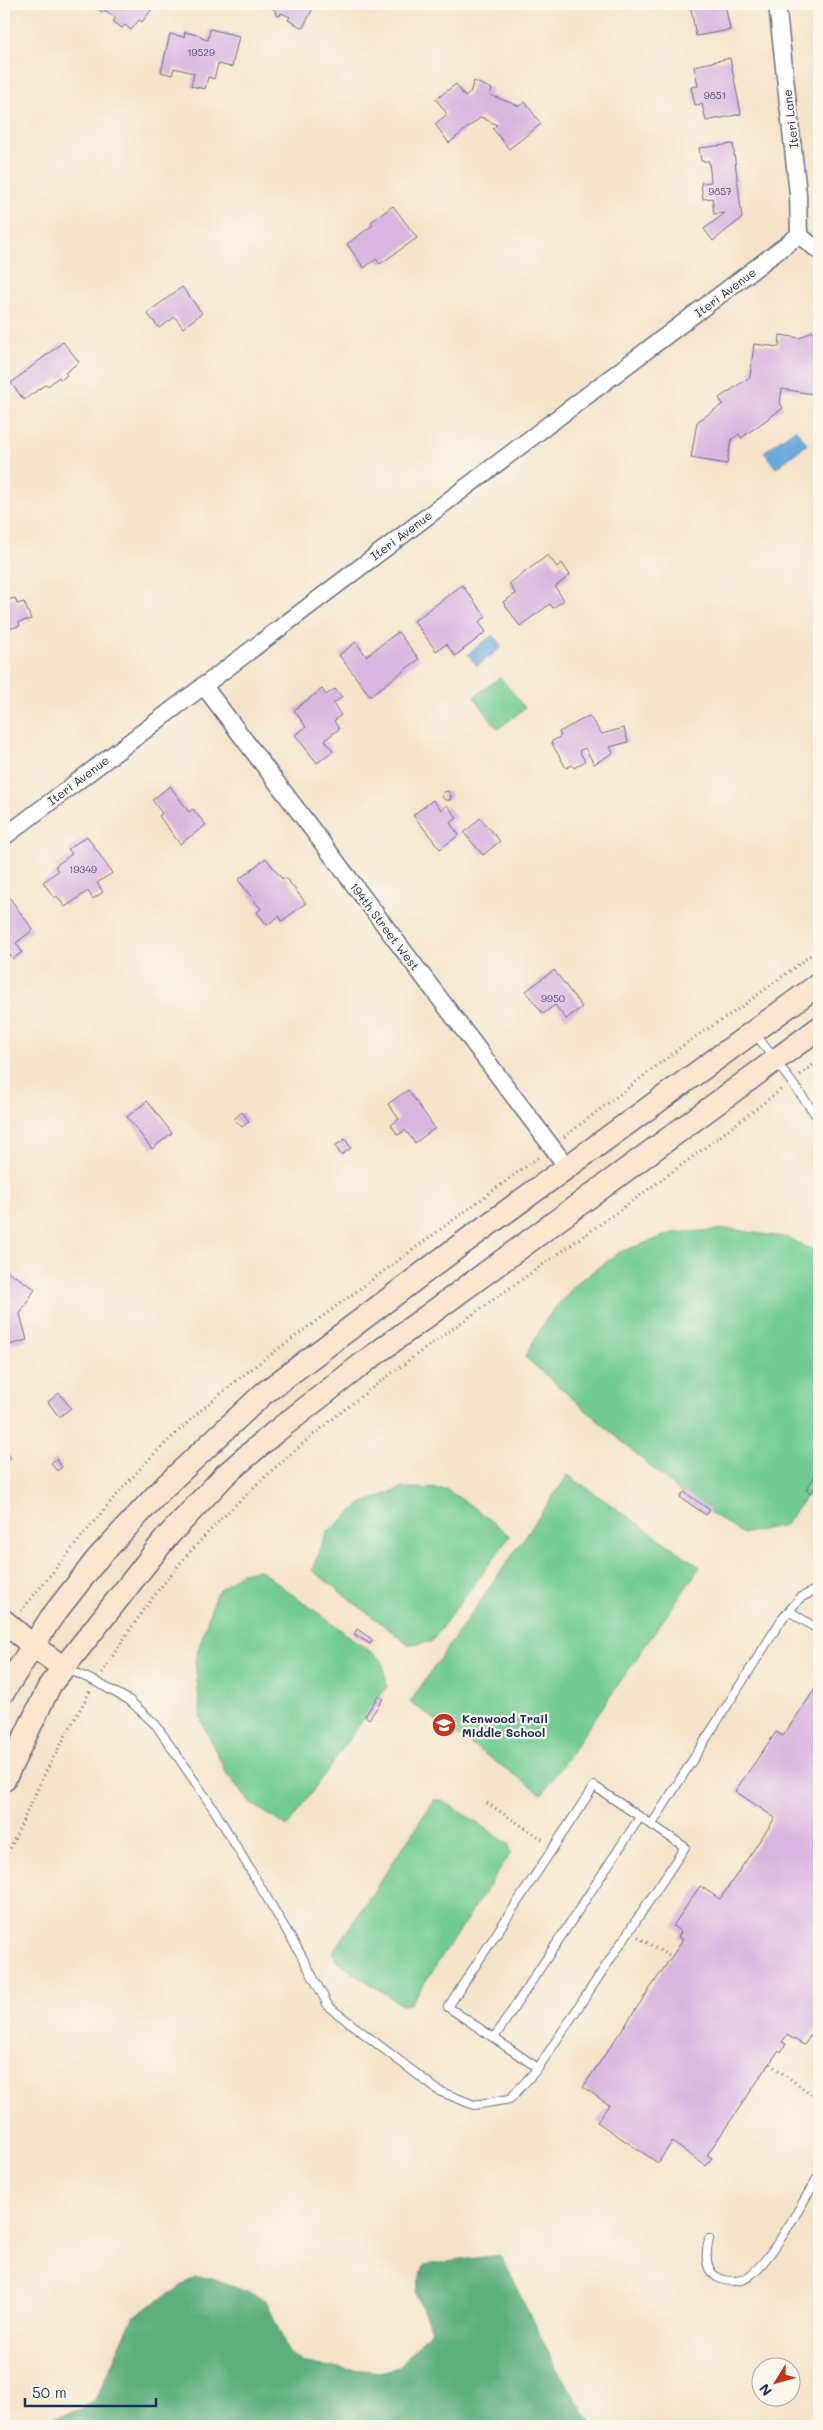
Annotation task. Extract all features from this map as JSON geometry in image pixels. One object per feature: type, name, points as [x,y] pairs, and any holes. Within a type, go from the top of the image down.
[{"type":"main road","points":[[4,1691],[51,1618],[97,1559],[161,1490],[263,1394],[567,1167],[819,984]]},
{"type":"main road","points":[[4,1780],[50,1685],[166,1538],[224,1475],[381,1349],[819,1028]]},
{"type":"main road","points":[[4,1621],[33,1646],[64,1668]]},
{"type":"street","name":"Iteri Lane","points":[[777,4],[798,194],[799,235]]},
{"type":"street","points":[[799,235],[819,251]]},
{"type":"street","name":"Iteri Avenue","points":[[4,837],[799,235]]},
{"type":"street","name":"194th Street West","points":[[203,685],[567,1167]]},
{"type":"lane","points":[[753,1032],[819,1118]]},
{"type":"lane","points":[[652,1824],[782,1619],[800,1598],[819,1588]]},
{"type":"lane","points":[[789,1611],[819,1630]]},
{"type":"lane","points":[[64,1668],[96,1682],[129,1700],[156,1725],[215,1811],[300,1953],[329,2007],[439,2091],[474,2105],[510,2099],[538,2068],[685,1847],[594,1786],[448,2007],[538,2068]]},
{"type":"lane","points":[[494,2038],[640,1817]]},
{"type":"lane","points":[[709,2239],[705,2258],[714,2276],[730,2282],[748,2277],[766,2259],[819,2176]]},
{"type":"path","points":[[4,1862],[44,1777],[82,1703],[134,1623],[190,1552],[262,1481],[354,1400],[592,1230],[819,1060]]},
{"type":"path","points":[[487,1803],[554,1847]]},
{"type":"path","points":[[629,1931],[671,1957]]},
{"type":"path","points":[[770,2064],[819,2100]]},
{"type":"green space","points":[[500,677],[525,708],[498,729],[474,697]]},
{"type":"green space","points":[[730,1229],[788,1238],[819,1253],[819,1478],[785,1525],[743,1534],[682,1494],[525,1357],[546,1319],[578,1282],[620,1252],[673,1233]]},
{"type":"green space","points":[[568,1475],[700,1567],[542,1794],[410,1702]]},
{"type":"green space","points":[[402,1488],[446,1489],[476,1509],[510,1536],[431,1642],[408,1644],[312,1570],[327,1533],[361,1504]]},
{"type":"green space","points":[[259,1570],[382,1660],[387,1686],[287,1827],[251,1803],[226,1773],[201,1720],[195,1660],[216,1593],[241,1573]]},
{"type":"green space","points":[[434,1800],[442,1800],[509,1844],[510,1854],[411,2003],[402,2005],[336,1961],[333,1953]]},
{"type":"green space","points":[[500,2255],[555,2366],[593,2426],[23,2426],[24,2424],[79,2411],[95,2400],[133,2317],[195,2277],[213,2278],[266,2300],[289,2353],[305,2364],[380,2372],[399,2367],[432,2329],[415,2293],[424,2265]]},
{"type":"water","points":[[795,429],[807,444],[776,468],[764,452]]},
{"type":"water","points":[[493,635],[502,647],[477,666],[468,654]]},
{"type":"building","points":[[93,4],[156,4],[142,22],[139,20],[131,30],[125,25],[122,28],[113,21],[116,18],[105,10],[103,13]]},
{"type":"building","points":[[276,4],[315,4],[303,28],[288,20],[290,17],[281,13],[280,16],[275,14],[276,11],[273,9]]},
{"type":"building","points":[[690,4],[725,4],[730,30],[696,36]]},
{"type":"building","points":[[210,29],[239,36],[232,67],[218,64],[214,79],[208,77],[205,89],[191,86],[194,73],[174,68],[172,75],[161,72],[170,34],[184,37],[185,32],[208,40]]},
{"type":"building","points":[[730,58],[741,114],[706,121],[702,104],[695,105],[691,87],[698,86],[694,66]]},
{"type":"building","points":[[474,81],[492,89],[490,95],[519,106],[525,102],[541,124],[509,149],[493,129],[497,125],[481,117],[449,143],[435,124],[447,114],[436,99],[456,84],[465,97],[470,93]]},
{"type":"building","points":[[733,144],[742,218],[713,241],[704,229],[725,213],[714,214],[712,198],[703,199],[701,183],[711,182],[709,161],[701,161],[699,148]]},
{"type":"building","points":[[393,206],[417,238],[380,264],[376,259],[364,268],[347,244],[373,225],[371,222]]},
{"type":"building","points":[[182,287],[202,313],[183,328],[175,317],[159,328],[147,313]]},
{"type":"building","points":[[812,331],[819,342],[819,363],[813,394],[782,389],[780,403],[783,408],[741,438],[739,434],[731,440],[727,464],[691,458],[697,422],[723,404],[719,398],[750,377],[754,344],[779,347],[780,335],[800,338]]},
{"type":"building","points":[[63,342],[79,362],[65,373],[67,375],[61,380],[59,377],[48,386],[46,384],[24,400],[11,383]]},
{"type":"building","points":[[548,555],[557,567],[562,563],[570,575],[555,587],[564,600],[553,608],[550,604],[520,626],[503,602],[516,594],[509,584]]},
{"type":"building","points":[[462,585],[486,617],[479,622],[486,632],[455,656],[446,644],[436,651],[414,621]]},
{"type":"building","points":[[15,598],[17,604],[24,602],[31,619],[19,622],[20,626],[4,628],[4,601]]},
{"type":"building","points":[[398,632],[419,659],[370,696],[339,655],[356,642],[366,656]]},
{"type":"building","points":[[322,689],[326,695],[335,689],[342,697],[333,704],[341,715],[334,721],[339,729],[325,740],[333,751],[317,763],[295,735],[306,727],[294,710]]},
{"type":"building","points":[[589,716],[602,734],[624,728],[628,742],[610,747],[613,753],[594,764],[585,748],[579,751],[585,761],[574,768],[572,765],[566,768],[551,742],[561,736],[559,732]]},
{"type":"building","points":[[170,786],[189,812],[193,809],[206,825],[180,844],[159,816],[162,813],[152,800]]},
{"type":"building","points":[[448,791],[451,796],[450,800],[445,800],[442,797],[443,792]]},
{"type":"building","points":[[433,800],[441,810],[447,805],[457,818],[450,823],[459,835],[440,849],[413,815]]},
{"type":"building","points":[[480,818],[500,841],[483,855],[464,833]]},
{"type":"building","points":[[87,836],[112,873],[97,883],[103,892],[93,899],[88,891],[65,907],[57,896],[54,898],[43,882],[58,871],[55,866],[72,854],[68,849]]},
{"type":"building","points":[[266,858],[282,879],[285,877],[306,903],[282,921],[279,916],[267,925],[257,912],[261,909],[238,880]]},
{"type":"building","points":[[9,897],[33,930],[16,943],[22,952],[13,959],[7,951],[4,953],[4,900]]},
{"type":"building","points":[[554,970],[582,1007],[566,1019],[555,1005],[543,1014],[526,991]]},
{"type":"building","points":[[408,1090],[435,1128],[415,1143],[405,1130],[398,1135],[391,1125],[399,1119],[388,1104]]},
{"type":"building","points":[[147,1101],[172,1133],[152,1149],[127,1117]]},
{"type":"building","points":[[242,1112],[249,1121],[242,1127],[234,1119]]},
{"type":"building","points":[[345,1139],[351,1148],[341,1155],[335,1146]]},
{"type":"building","points":[[4,1269],[35,1289],[20,1314],[27,1340],[5,1346]]},
{"type":"building","points":[[59,1393],[71,1408],[59,1417],[48,1402]]},
{"type":"building","points":[[4,1449],[11,1458],[4,1463]]},
{"type":"building","points":[[56,1459],[62,1467],[57,1471],[51,1463]]},
{"type":"building","points":[[819,1469],[819,1481],[811,1493],[806,1490]]},
{"type":"building","points":[[684,1492],[710,1510],[706,1515],[680,1497]]},
{"type":"building","points":[[357,1629],[373,1640],[370,1644],[354,1634]]},
{"type":"building","points":[[815,1689],[819,1693],[819,2023],[804,2045],[787,2035],[782,2042],[786,2044],[781,2052],[779,2050],[707,2155],[712,2158],[706,2166],[672,2142],[658,2163],[597,2122],[609,2105],[583,2087],[683,1940],[678,1937],[681,1932],[673,1926],[700,1886],[720,1899],[775,1818],[735,1791],[776,1732],[783,1736]]},
{"type":"building","points":[[378,1696],[383,1699],[369,1719],[365,1716]]},
{"type":"place","name":"Kenwood Trail Middle School","points":[[444,1725]]}]
